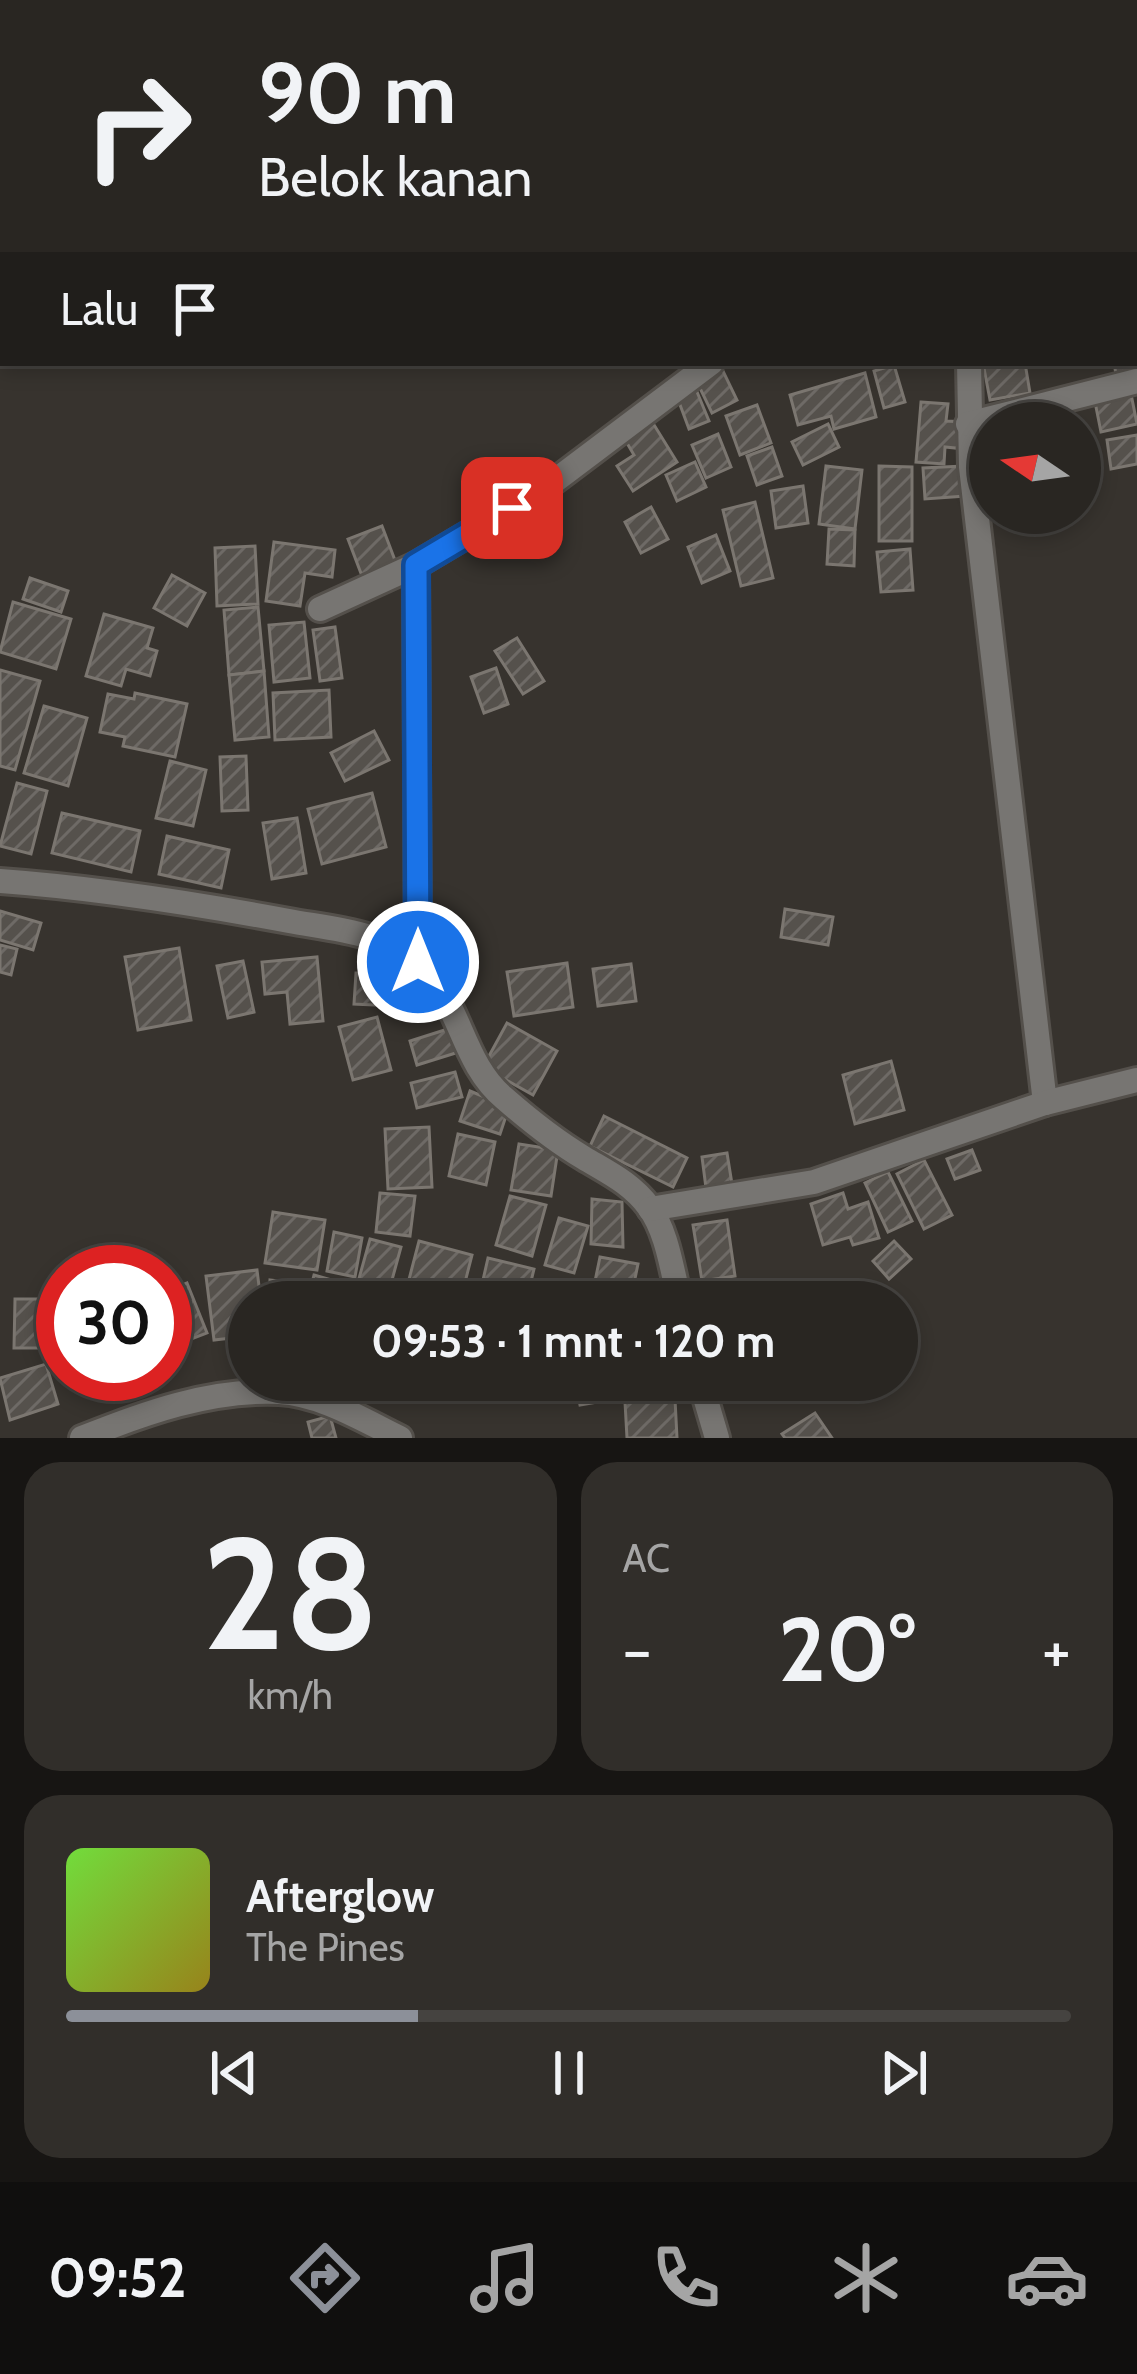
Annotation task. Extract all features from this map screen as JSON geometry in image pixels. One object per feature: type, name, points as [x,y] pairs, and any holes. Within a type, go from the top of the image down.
[{"type":"street","points":[[320,610],[416,565],[544,489],[707,366]]},
{"type":"street","points":[[969,366],[968,424],[1046,1102]]},
{"type":"street","points":[[968,424],[1137,381]]},
{"type":"street","points":[[416,565],[418,962]]},
{"type":"street","points":[[0,881],[174,898],[349,932],[396,948],[418,962],[451,1004],[484,1081],[580,1156],[624,1180],[650,1208],[661,1229],[675,1281]]},
{"type":"street","points":[[650,1208],[814,1182],[1046,1102],[1137,1080]]},
{"type":"street","points":[[82,1438],[175,1404],[281,1392],[329,1404],[400,1438]]},
{"type":"street","points":[[706,1401],[717,1438]]},
{"type":"building","points":[[894,366],[905,402],[884,408],[874,371]]},
{"type":"building","points":[[984,366],[1026,366],[1030,393],[990,400]]},
{"type":"building","points":[[1115,366],[1137,366],[1137,371],[1116,374]]},
{"type":"building","points":[[721,367],[737,400],[712,413],[696,380]]},
{"type":"building","points":[[865,373],[876,417],[834,429],[831,416],[798,425],[790,395]]},
{"type":"building","points":[[695,387],[709,421],[689,429],[676,394]]},
{"type":"building","points":[[1131,394],[1137,424],[1101,432],[1101,402],[1095,402]]},
{"type":"building","points":[[921,402],[948,404],[946,421],[967,422],[965,449],[945,447],[944,464],[916,462]]},
{"type":"building","points":[[757,405],[771,443],[740,455],[726,416]]},
{"type":"building","points":[[651,420],[677,462],[633,491],[617,466],[634,455],[624,438]]},
{"type":"building","points":[[828,424],[839,447],[803,465],[792,442]]},
{"type":"building","points":[[718,434],[731,467],[706,478],[692,445]]},
{"type":"building","points":[[1137,435],[1137,464],[1111,469],[1107,440]]},
{"type":"building","points":[[772,447],[782,476],[757,485],[747,456]]},
{"type":"building","points":[[695,462],[706,487],[677,501],[666,475]]},
{"type":"building","points":[[826,466],[862,470],[855,529],[819,524]]},
{"type":"building","points":[[879,466],[912,467],[912,541],[879,541]]},
{"type":"building","points":[[963,466],[965,496],[925,499],[923,468]]},
{"type":"building","points":[[803,486],[808,523],[776,528],[771,491]]},
{"type":"building","points":[[755,502],[773,578],[741,586],[723,510]]},
{"type":"building","points":[[651,507],[668,539],[641,553],[625,522]]},
{"type":"building","points":[[382,526],[396,563],[362,576],[348,539]]},
{"type":"building","points":[[829,529],[855,530],[854,566],[827,564]]},
{"type":"building","points":[[716,535],[730,571],[702,583],[688,547]]},
{"type":"building","points":[[274,542],[335,550],[332,577],[305,573],[300,606],[266,601]]},
{"type":"building","points":[[255,546],[258,604],[217,606],[215,548]]},
{"type":"building","points":[[910,549],[913,590],[881,592],[877,552]]},
{"type":"building","points":[[172,575],[205,593],[187,626],[154,608]]},
{"type":"building","points":[[30,578],[68,591],[61,612],[23,599]]},
{"type":"building","points":[[13,602],[71,619],[56,669],[0,652]]},
{"type":"building","points":[[258,607],[264,671],[229,675],[224,610]]},
{"type":"building","points":[[104,614],[153,628],[147,648],[157,651],[150,676],[126,669],[121,686],[86,676]]},
{"type":"building","points":[[304,622],[310,678],[274,682],[269,625]]},
{"type":"building","points":[[335,627],[342,678],[320,681],[313,630]]},
{"type":"building","points":[[517,638],[544,681],[523,694],[495,651]]},
{"type":"building","points":[[496,668],[508,704],[484,713],[471,677]]},
{"type":"building","points":[[0,670],[40,681],[15,770],[0,766]]},
{"type":"building","points":[[264,671],[269,737],[235,740],[229,675]]},
{"type":"building","points":[[329,690],[331,737],[275,740],[273,693]]},
{"type":"building","points":[[135,693],[187,704],[175,757],[123,746],[125,737],[100,732],[108,694],[134,699]]},
{"type":"building","points":[[44,706],[87,718],[68,786],[24,773]]},
{"type":"building","points":[[374,731],[389,760],[345,781],[331,753]]},
{"type":"building","points":[[246,756],[248,810],[222,811],[220,757]]},
{"type":"building","points":[[170,761],[206,770],[193,826],[156,818]]},
{"type":"building","points":[[17,783],[47,791],[31,854],[0,846]]},
{"type":"building","points":[[372,793],[386,847],[322,864],[308,809]]},
{"type":"building","points":[[62,813],[140,831],[131,872],[52,853]]},
{"type":"building","points":[[297,818],[306,873],[272,879],[263,823]]},
{"type":"building","points":[[167,836],[229,850],[221,888],[159,874]]},
{"type":"building","points":[[785,909],[833,917],[828,945],[781,937]]},
{"type":"building","points":[[0,911],[41,923],[33,950],[0,940]]},
{"type":"building","points":[[0,945],[17,949],[11,975],[0,972]]},
{"type":"building","points":[[179,948],[191,1020],[138,1030],[125,957]]},
{"type":"building","points":[[317,957],[323,1021],[290,1024],[287,992],[265,994],[262,962]]},
{"type":"building","points":[[243,961],[254,1012],[228,1018],[217,966]]},
{"type":"building","points":[[567,963],[573,1007],[514,1016],[507,972]]},
{"type":"building","points":[[631,964],[636,1001],[598,1006],[593,969]]},
{"type":"building","points":[[356,973],[395,974],[394,1006],[354,1004]]},
{"type":"building","points":[[377,1017],[391,1070],[353,1080],[339,1027]]},
{"type":"building","points":[[507,1023],[557,1051],[533,1095],[483,1067]]},
{"type":"building","points":[[451,1028],[459,1052],[417,1065],[410,1041]]},
{"type":"building","points":[[891,1061],[904,1110],[855,1124],[843,1075]]},
{"type":"building","points":[[455,1072],[462,1097],[417,1108],[411,1083]]},
{"type":"building","points":[[470,1091],[509,1107],[500,1134],[460,1121]]},
{"type":"building","points":[[604,1116],[687,1158],[673,1187],[590,1146]]},
{"type":"building","points":[[429,1127],[432,1187],[388,1189],[385,1129]]},
{"type":"building","points":[[458,1134],[495,1142],[486,1185],[449,1176]]},
{"type":"building","points":[[519,1144],[558,1150],[551,1196],[511,1190]]},
{"type":"building","points":[[972,1150],[980,1170],[955,1179],[947,1159]]},
{"type":"building","points":[[727,1153],[732,1184],[706,1188],[702,1157]]},
{"type":"building","points":[[924,1160],[952,1215],[924,1229],[897,1174]]},
{"type":"building","points":[[888,1172],[912,1221],[888,1232],[865,1183]]},
{"type":"building","points":[[380,1193],[415,1196],[410,1236],[376,1232]]},
{"type":"building","points":[[843,1193],[848,1209],[868,1202],[879,1238],[853,1245],[850,1237],[823,1245],[811,1204]]},
{"type":"building","points":[[510,1196],[546,1205],[532,1256],[496,1245]]},
{"type":"building","points":[[592,1199],[622,1202],[623,1247],[591,1244]]},
{"type":"building","points":[[273,1212],[325,1220],[317,1270],[265,1263]]},
{"type":"building","points":[[559,1218],[588,1226],[574,1273],[545,1265]]},
{"type":"building","points":[[727,1220],[735,1276],[702,1281],[693,1225]]},
{"type":"building","points":[[334,1232],[362,1238],[355,1277],[327,1271]]},
{"type":"building","points":[[370,1239],[401,1247],[392,1281],[358,1281]]},
{"type":"building","points":[[419,1241],[472,1255],[465,1281],[409,1281]]},
{"type":"building","points":[[894,1241],[911,1259],[889,1279],[873,1261]]},
{"type":"building","points":[[600,1257],[638,1264],[634,1281],[595,1281]]},
{"type":"building","points":[[488,1258],[534,1269],[531,1281],[483,1281]]},
{"type":"building","points":[[257,1270],[258,1281],[228,1281],[228,1338],[214,1340],[206,1276]]},
{"type":"building","points":[[192,1296],[207,1333],[192,1339]]},
{"type":"building","points":[[15,1299],[36,1299],[36,1348],[14,1348]]},
{"type":"building","points":[[36,1367],[36,1401],[58,1404],[10,1420],[0,1378]]},
{"type":"building","points":[[675,1401],[677,1438],[627,1438],[625,1402]]},
{"type":"building","points":[[815,1413],[832,1438],[785,1438],[782,1434]]},
{"type":"building","points":[[330,1416],[336,1438],[312,1438],[308,1422]]},
{"type":"route","points":[[418,962],[416,565],[512,508]]}]
